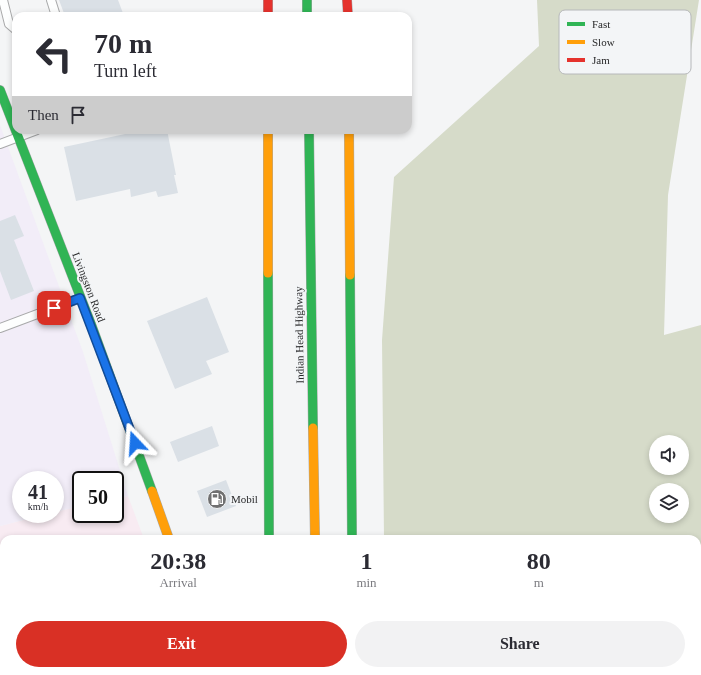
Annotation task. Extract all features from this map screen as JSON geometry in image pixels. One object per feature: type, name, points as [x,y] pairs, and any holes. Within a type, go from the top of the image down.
[{"type":"main road","points":[[268,0],[268,12]]},
{"type":"main road","points":[[307,0],[307,12]]},
{"type":"main road","points":[[347,0],[348,12]]},
{"type":"main road","name":"Livingston Road","points":[[0,90],[12,121]]},
{"type":"main road","name":"Livingston Road","points":[[17,134],[124,413],[168,535]]},
{"type":"main road","points":[[268,134],[269,535]]},
{"type":"main road","name":"Indian Head Highway","points":[[308,134],[315,535]]},
{"type":"main road","points":[[349,134],[352,535]]},
{"type":"lane","points":[[3,0],[9,24],[12,27]]},
{"type":"lane","points":[[51,0],[55,12]]},
{"type":"lane","points":[[0,144],[26,134]]},
{"type":"lane","points":[[0,328],[80,298]]},
{"type":"shaded area","points":[[0,125],[83,352],[120,471],[72,471],[72,508],[64,510],[64,471],[12,471],[12,523],[0,526]]},
{"type":"shaded area","points":[[124,483],[128,496],[124,497]]},
{"type":"shaded area","points":[[128,496],[143,535],[0,535],[0,526],[12,523],[64,523],[64,510],[72,508],[72,523],[124,523],[124,497]]},
{"type":"green space","points":[[537,0],[699,0],[691,50],[691,10],[559,10],[559,74],[687,74],[668,195],[664,335],[701,325],[701,535],[384,535],[382,340],[394,177],[539,46]]},
{"type":"building","points":[[59,0],[118,0],[122,12],[64,12]]},
{"type":"building","points":[[125,134],[168,134],[178,193],[158,197],[156,191],[131,197],[130,189],[76,201],[64,147]]},
{"type":"building","points":[[15,215],[24,236],[14,240],[34,291],[11,300],[0,271],[0,221]]},
{"type":"building","points":[[207,297],[229,352],[206,361],[212,374],[175,389],[147,321]]},
{"type":"building","points":[[212,426],[219,446],[178,462],[170,442]]},
{"type":"building","name":"Mobil","points":[[226,480],[236,506],[207,517],[197,491]]},
{"type":"traffic: fast","points":[[307,0],[307,12]]},
{"type":"traffic: fast","points":[[0,90],[12,121]]},
{"type":"traffic: fast","points":[[17,134],[91,324],[152,491]]},
{"type":"traffic: fast","points":[[309,134],[313,428]]},
{"type":"traffic: fast","points":[[268,273],[269,535]]},
{"type":"traffic: fast","points":[[350,275],[352,535]]},
{"type":"traffic: slow","points":[[268,134],[268,273]]},
{"type":"traffic: slow","points":[[349,134],[350,275]]},
{"type":"traffic: slow","points":[[313,428],[315,535]]},
{"type":"traffic: slow","points":[[152,491],[168,535]]},
{"type":"traffic: jam","points":[[268,0],[268,12]]},
{"type":"traffic: jam","points":[[347,0],[348,12]]},
{"type":"place","name":"Mobil","points":[[217,499]]},
{"type":"route","points":[[54,308],[80,298],[135,443]]}]
